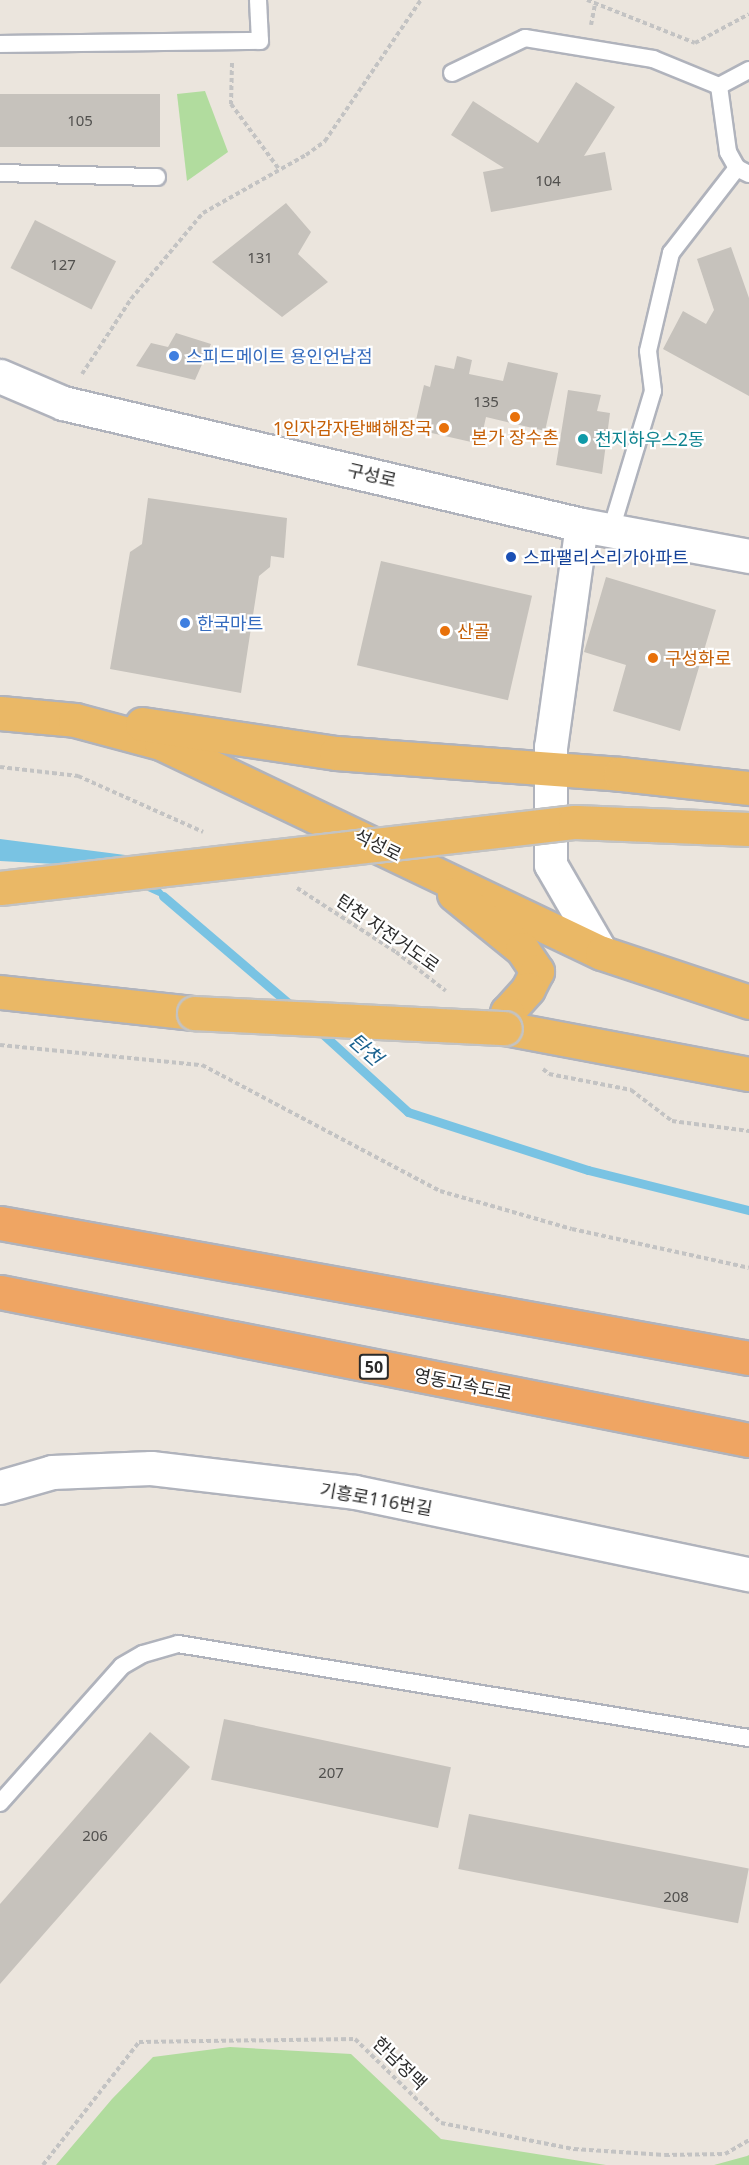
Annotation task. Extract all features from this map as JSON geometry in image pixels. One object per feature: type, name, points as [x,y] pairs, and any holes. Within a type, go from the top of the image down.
[{"type":"highway","name":"석성로","points":[[0,713],[75,720],[160,744],[602,953],[749,1002]]},
{"type":"highway","points":[[75,720],[156,725],[336,753],[749,788]]},
{"type":"highway","points":[[0,888],[575,822],[749,830]]},
{"type":"highway","points":[[421,866],[522,949],[537,971],[528,989],[507,1012],[505,1028]]},
{"type":"highway","points":[[0,992],[194,1013],[505,1028],[749,1074]]},
{"type":"highway","points":[[0,1223],[749,1358]]},
{"type":"highway","name":"영동고속도로","points":[[0,1292],[749,1440]]},
{"type":"street","name":"구성로","points":[[0,376],[63,403],[597,527],[749,556]]},
{"type":"street","points":[[597,527],[551,770],[551,866],[602,953]]},
{"type":"street","name":"기흥로116번길","points":[[0,1486],[52,1472],[151,1468],[354,1492],[749,1574]]},
{"type":"lane","points":[[0,44],[260,41],[258,0]]},
{"type":"lane","points":[[452,73],[517,40],[535,38],[653,59],[719,86]]},
{"type":"lane","points":[[719,86],[749,70]]},
{"type":"lane","points":[[597,527],[653,391],[648,351],[671,253],[743,171],[728,153],[719,86]]},
{"type":"lane","points":[[0,173],[157,177]]},
{"type":"lane","points":[[0,1803],[122,1666],[143,1654],[177,1644],[749,1738]]},
{"type":"path","points":[[63,403],[131,299],[203,213],[325,141],[421,0]]},
{"type":"path","points":[[587,0],[695,43],[749,14]]},
{"type":"path","points":[[232,41],[231,104],[279,169]]},
{"type":"path","points":[[0,767],[78,776],[208,836]]},
{"type":"path","name":"탄천 자전거도로","points":[[288,882],[396,952],[450,995]]},
{"type":"path","points":[[0,1045],[202,1065],[440,1191],[572,1229],[749,1268]]},
{"type":"path","points":[[540,1067],[549,1074],[631,1090],[672,1121],[749,1131]]},
{"type":"path","name":"한남정맥","points":[[43,2165],[139,2042],[355,2039],[441,2123],[574,2149],[665,2155],[725,2154],[749,2140]]},
{"type":"green space","points":[[205,91],[228,152],[187,181],[177,94]]},
{"type":"green space","points":[[230,2047],[351,2054],[441,2139],[606,2165],[56,2165],[112,2099],[153,2057]]},
{"type":"green space","points":[[749,2155],[749,2165],[714,2165],[747,2156]]},
{"type":"water","points":[[0,839],[133,856],[172,902],[93,866],[0,861]]},
{"type":"building","points":[[576,82],[615,107],[584,156],[605,152],[612,190],[491,212],[483,172],[504,168],[451,135],[473,101],[538,143]]},
{"type":"building","points":[[0,94],[160,94],[160,147],[0,147]]},
{"type":"building","points":[[286,203],[311,232],[298,254],[328,282],[282,317],[212,262]]},
{"type":"building","points":[[35,220],[116,261],[92,309],[10,268]]},
{"type":"building","points":[[731,247],[749,298],[749,396],[663,349],[683,311],[706,324],[714,310],[697,259]]},
{"type":"building","name":"스피드메이트 용인언남점","points":[[176,333],[211,344],[195,380],[136,366],[151,343],[168,347]]},
{"type":"building","points":[[457,356],[472,360],[469,374],[503,381],[508,362],[558,373],[545,431],[486,417],[480,444],[414,429],[424,385],[430,387],[435,365],[454,369]]},
{"type":"building","name":"천지하우스2동","points":[[568,390],[601,395],[597,411],[610,413],[602,474],[556,465]]},
{"type":"building","name":"한국마트","points":[[148,498],[287,518],[284,558],[271,556],[270,567],[259,576],[241,693],[110,669],[130,552],[142,544]]},
{"type":"building","name":"산골","points":[[381,561],[532,596],[508,700],[357,665]]},
{"type":"building","name":"구성화로","points":[[606,577],[716,610],[680,731],[613,711],[626,665],[584,652]]},
{"type":"building","points":[[224,1719],[451,1767],[438,1828],[211,1780]]},
{"type":"building","points":[[150,1732],[190,1767],[0,1984],[0,1904]]},
{"type":"building","points":[[469,1814],[749,1868],[738,1923],[458,1869]]},
{"type":"waterway","name":"탄천","points":[[163,896],[294,1008]]},
{"type":"waterway","name":"탄천","points":[[315,1027],[408,1112],[588,1170],[749,1210]]},
{"type":"place","name":"스피드메이트 용인언남점","points":[[174,356]]},
{"type":"place","name":"본가 장수촌","points":[[515,417]]},
{"type":"place","name":"1인자감자탕뼈해장국","points":[[444,428]]},
{"type":"place","name":"천지하우스2동","points":[[583,439]]},
{"type":"place","name":"스파팰리스리가아파트","points":[[511,557]]},
{"type":"place","name":"한국마트","points":[[185,623]]},
{"type":"place","name":"산골","points":[[445,631]]},
{"type":"place","name":"구성화로","points":[[653,658]]}]
